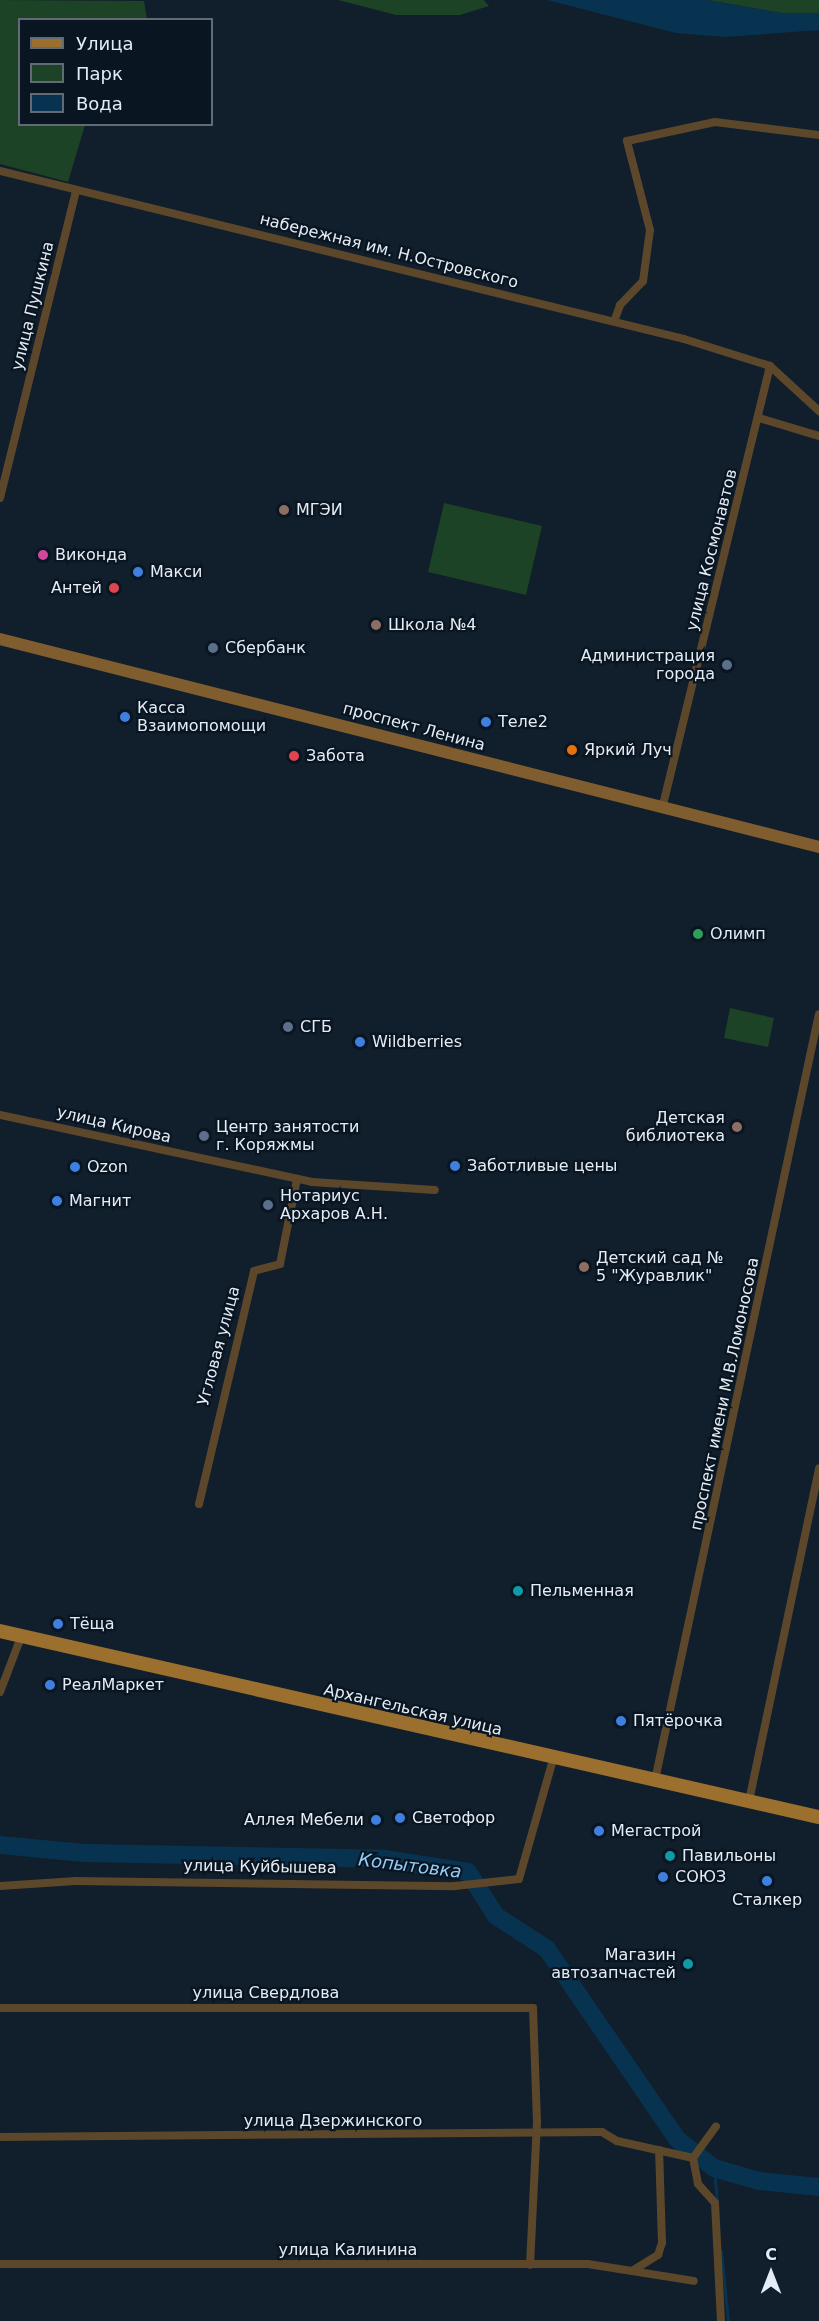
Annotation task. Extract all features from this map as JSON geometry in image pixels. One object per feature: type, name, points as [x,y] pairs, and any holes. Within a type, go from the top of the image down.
[{"type":"main road","name":"Архангельская улица","points":[[0,1631],[553,1760],[655,1780],[819,1817]]},
{"type":"street","points":[[615,319],[620,305],[642,281],[650,230],[627,141],[716,122],[819,135]]},
{"type":"street","name":"набережная им. Н.Островского","points":[[0,171],[615,319],[770,366]]},
{"type":"street","name":"улица Пушкина","points":[[0,498],[76,191]]},
{"type":"street","points":[[770,366],[819,411]]},
{"type":"street","name":"улица Космонавтов","points":[[662,809],[770,366]]},
{"type":"street","points":[[759,418],[819,436]]},
{"type":"street","name":"проспект Ленина","points":[[0,639],[662,809],[819,847]]},
{"type":"street","name":"проспект имени М.В.Ломоносова","points":[[655,1780],[819,1014]]},
{"type":"street","name":"улица Кирова","points":[[0,1115],[297,1179],[435,1190]]},
{"type":"street","name":"Угловая улица","points":[[199,1504],[254,1271],[280,1264],[297,1179]]},
{"type":"street","points":[[749,1801],[819,1468]]},
{"type":"street","points":[[0,1692],[21,1637]]},
{"type":"street","name":"улица Куйбышева","points":[[0,1886],[76,1881],[455,1886],[519,1879],[553,1760]]},
{"type":"street","name":"улица Свердлова","points":[[0,2008],[533,2008],[535,2136]]},
{"type":"street","points":[[716,2126],[693,2158],[698,2184],[715,2203],[721,2321]]},
{"type":"street","name":"улица Дзержинского","points":[[0,2137],[535,2136],[602,2132],[617,2141],[693,2158]]},
{"type":"street","points":[[530,2265],[535,2136]]},
{"type":"street","points":[[632,2271],[658,2255],[662,2243],[661,2150]]},
{"type":"street","name":"улица Калинина","points":[[0,2264],[588,2264],[694,2281]]},
{"type":"green space","points":[[0,0],[144,1],[147,18],[18,18],[18,126],[85,126],[68,182],[0,164]]},
{"type":"green space","points":[[338,0],[484,0],[489,6],[460,15],[396,15]]},
{"type":"green space","points":[[707,0],[819,0],[819,13],[781,13]]},
{"type":"green space","points":[[444,503],[542,526],[526,595],[428,572]]},
{"type":"green space","points":[[730,1008],[774,1018],[768,1047],[724,1038]]},
{"type":"water","points":[[547,0],[707,0],[781,13],[819,13],[819,30],[727,37],[676,33]]},
{"type":"waterway","name":"Копытовка","points":[[0,1845],[85,1853],[384,1859],[468,1872],[496,1916],[547,1949],[677,2139],[714,2168],[759,2181],[819,2187]]},
{"type":"waterway","points":[[714,2168],[717,2203]]},
{"type":"waterway","points":[[721,2251],[728,2321]]},
{"type":"place","name":"МГЭИ","points":[[284,510]]},
{"type":"place","name":"Виконда","points":[[43,555]]},
{"type":"place","name":"Макси","points":[[138,572]]},
{"type":"place","name":"Антей","points":[[114,588]]},
{"type":"place","name":"Школа №4","points":[[376,625]]},
{"type":"place","name":"Сбербанк","points":[[213,648]]},
{"type":"place","name":"Администрация города","points":[[727,665]]},
{"type":"place","name":"Касса Взаимопомощи","points":[[125,717]]},
{"type":"place","name":"Теле2","points":[[486,722]]},
{"type":"place","name":"Яркий Луч","points":[[572,750]]},
{"type":"place","name":"Забота","points":[[294,756]]},
{"type":"place","name":"Олимп","points":[[698,934]]},
{"type":"place","name":"СГБ","points":[[288,1027]]},
{"type":"place","name":"Wildberries","points":[[360,1042]]},
{"type":"place","name":"Детская библиотека","points":[[737,1127]]},
{"type":"place","name":"Центр занятости г. Коряжмы","points":[[204,1136]]},
{"type":"place","name":"Заботливые цены","points":[[455,1166]]},
{"type":"place","name":"Ozon","points":[[75,1167]]},
{"type":"place","name":"Магнит","points":[[57,1201]]},
{"type":"place","name":"Нотариус Архаров А.Н.","points":[[268,1205]]},
{"type":"place","name":"Детский сад № 5 \"Журавлик\"","points":[[584,1267]]},
{"type":"place","name":"Пельменная","points":[[518,1591]]},
{"type":"place","name":"Тёща","points":[[58,1624]]},
{"type":"place","name":"РеалМаркет","points":[[50,1685]]},
{"type":"place","name":"Пятёрочка","points":[[621,1721]]},
{"type":"place","name":"Светофор","points":[[400,1818]]},
{"type":"place","name":"Аллея Мебели","points":[[376,1820]]},
{"type":"place","name":"Мегастрой","points":[[599,1831]]},
{"type":"place","name":"Павильоны","points":[[670,1856]]},
{"type":"place","name":"СОЮЗ","points":[[663,1877]]},
{"type":"place","name":"Сталкер","points":[[767,1881]]},
{"type":"place","name":"Магазин автозапчастей","points":[[688,1964]]}]
